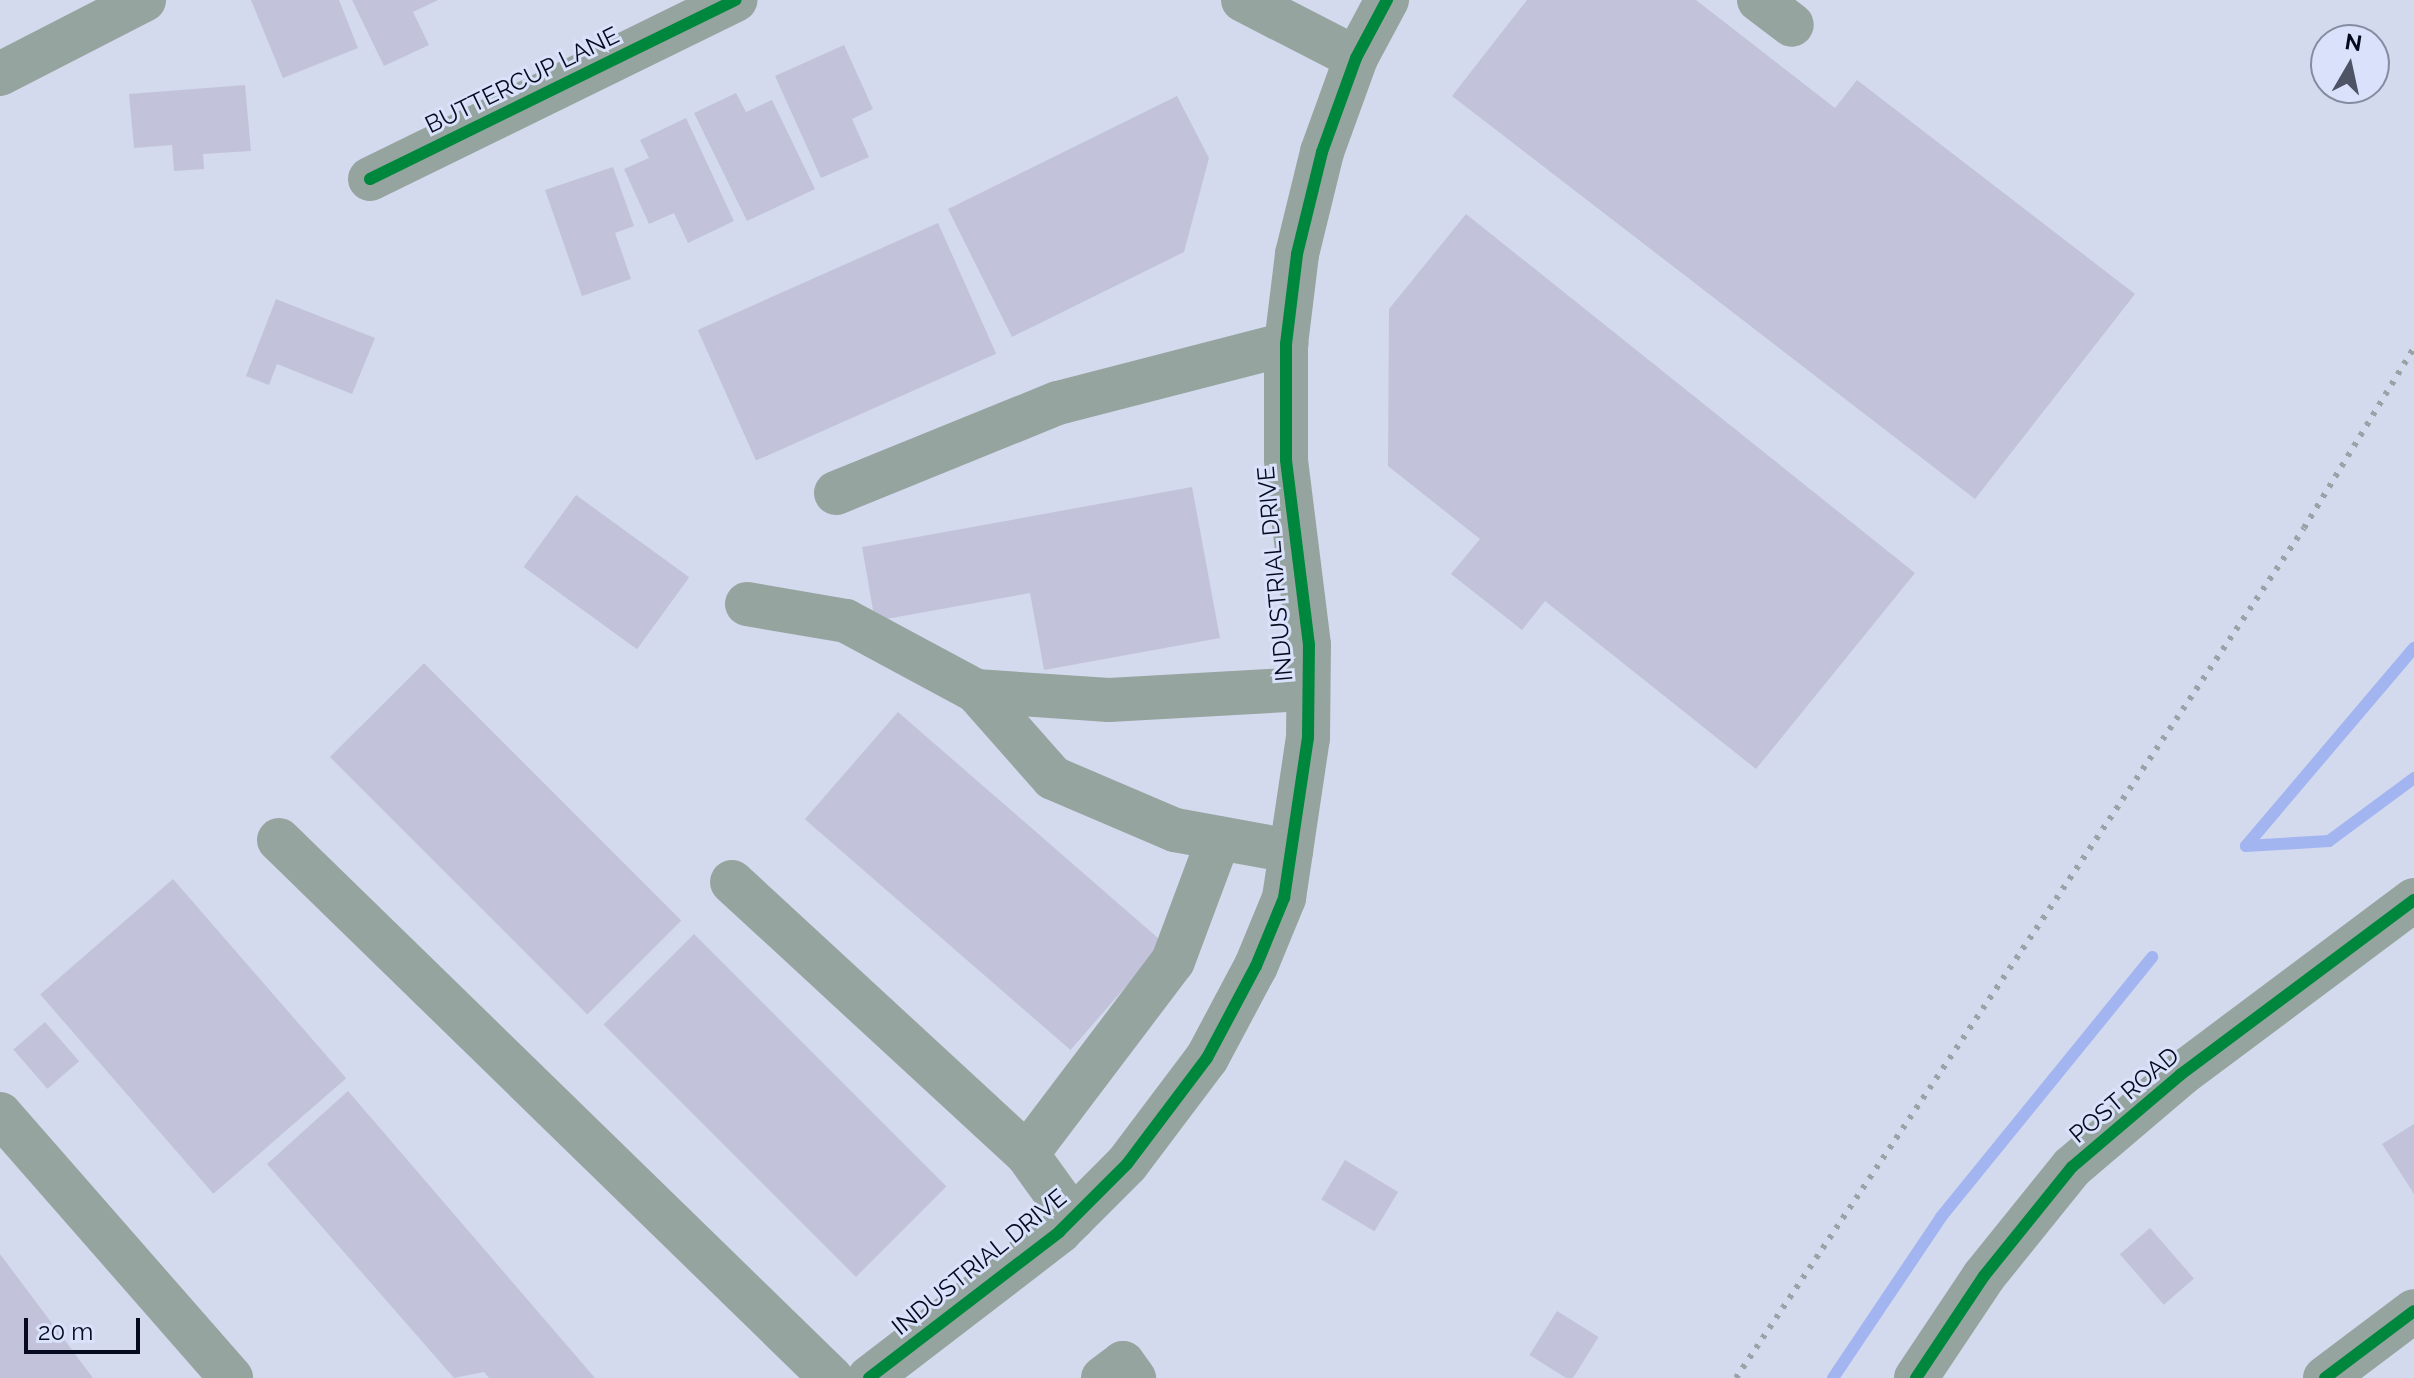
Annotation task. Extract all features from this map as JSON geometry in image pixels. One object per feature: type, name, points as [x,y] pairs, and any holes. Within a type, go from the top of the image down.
[{"type":"street","points":[[0,74],[144,0]]},
{"type":"street","name":"BUTTERCUP LANE","points":[[370,179],[736,0]]},
{"type":"street","points":[[1243,0],[1356,58]]},
{"type":"street","name":"INDUSTRIAL DRIVE","points":[[869,1378],[1073,1218],[1127,1164],[1207,1058],[1256,966],[1284,898],[1308,738],[1309,645],[1286,460],[1286,344],[1304,225],[1322,152],[1356,58],[1387,0]]},
{"type":"street","points":[[836,493],[1058,403],[1286,344]]},
{"type":"street","points":[[747,604],[846,621],[976,691],[1053,778],[1175,830],[1291,851]]},
{"type":"street","points":[[976,691],[1109,700],[1308,689]]},
{"type":"street","points":[[1027,1154],[1173,961],[1219,838]]},
{"type":"street","points":[[279,840],[831,1378]]},
{"type":"street","points":[[732,882],[1027,1154],[1073,1218]]},
{"type":"street","name":"POST ROAD","points":[[1916,1378],[1984,1276],[2072,1167],[2180,1075],[2414,900]]},
{"type":"street","points":[[0,1114],[231,1378]]},
{"type":"street","points":[[2325,1378],[2414,1311]]},
{"type":"street","points":[[1103,1378],[1123,1363],[1134,1378]]},
{"type":"building","points":[[251,0],[339,0],[358,48],[283,78]]},
{"type":"building","points":[[352,0],[438,0],[413,12],[429,45],[384,66]]},
{"type":"building","points":[[1527,0],[1696,0],[1835,108],[1857,80],[2135,294],[1975,499],[1452,96]]},
{"type":"building","points":[[844,45],[873,109],[852,119],[869,157],[821,178],[775,76]]},
{"type":"building","points":[[245,85],[251,151],[203,154],[204,169],[174,171],[172,145],[134,148],[129,94]]},
{"type":"building","points":[[736,93],[746,112],[772,100],[815,189],[747,221],[694,113]]},
{"type":"building","points":[[1177,96],[1209,158],[1184,252],[1012,337],[948,209]]},
{"type":"building","points":[[686,118],[734,221],[688,243],[674,213],[649,224],[624,169],[649,158],[640,140]]},
{"type":"building","points":[[613,167],[634,226],[615,233],[631,279],[582,296],[545,190]]},
{"type":"building","points":[[1466,214],[1915,573],[1756,769],[1545,601],[1522,630],[1451,574],[1480,539],[1388,466],[1389,309]]},
{"type":"building","points":[[938,223],[996,354],[756,461],[698,330]]},
{"type":"building","points":[[276,299],[375,338],[352,394],[277,364],[269,385],[246,376]]},
{"type":"building","points":[[1192,487],[1220,638],[1044,670],[1030,593],[875,621],[862,547]]},
{"type":"building","points":[[576,495],[689,577],[637,649],[524,567]]},
{"type":"building","points":[[424,663],[681,920],[587,1014],[330,757]]},
{"type":"building","points":[[898,712],[1164,943],[1070,1050],[805,819]]},
{"type":"building","points":[[173,879],[346,1078],[213,1194],[40,994]]},
{"type":"building","points":[[694,934],[946,1186],[856,1277],[603,1025]]},
{"type":"building","points":[[45,1022],[79,1061],[47,1089],[13,1050]]},
{"type":"building","points":[[348,1091],[595,1378],[489,1378],[484,1372],[454,1378],[267,1164]]},
{"type":"building","points":[[2414,1124],[2414,1194],[2382,1144]]},
{"type":"building","points":[[1345,1160],[1398,1192],[1374,1231],[1321,1199]]},
{"type":"building","points":[[2150,1228],[2194,1279],[2164,1305],[2120,1254]]},
{"type":"building","points":[[0,1254],[93,1378],[0,1378]]},
{"type":"building","points":[[1557,1311],[1599,1337],[1573,1378],[1566,1378],[1529,1355]]},
{"type":"waterway","points":[[2246,846],[2414,648]]},
{"type":"waterway","points":[[2246,846],[2329,841],[2414,778]]},
{"type":"waterway","points":[[1833,1378],[1941,1217],[2152,957]]},
{"type":"railway","points":[[1736,1378],[2304,528],[2414,348]]},
{"type":"cycle path","points":[[370,179],[736,0]]},
{"type":"cycle path","points":[[869,1378],[1059,1232],[1127,1164],[1207,1058],[1256,966],[1284,898],[1308,738],[1309,645],[1286,460],[1286,344],[1297,254],[1322,152],[1356,58],[1387,0]]},
{"type":"cycle path","points":[[1916,1378],[1984,1276],[2072,1167],[2180,1075],[2414,900]]},
{"type":"cycle path","points":[[2325,1378],[2414,1311]]}]
